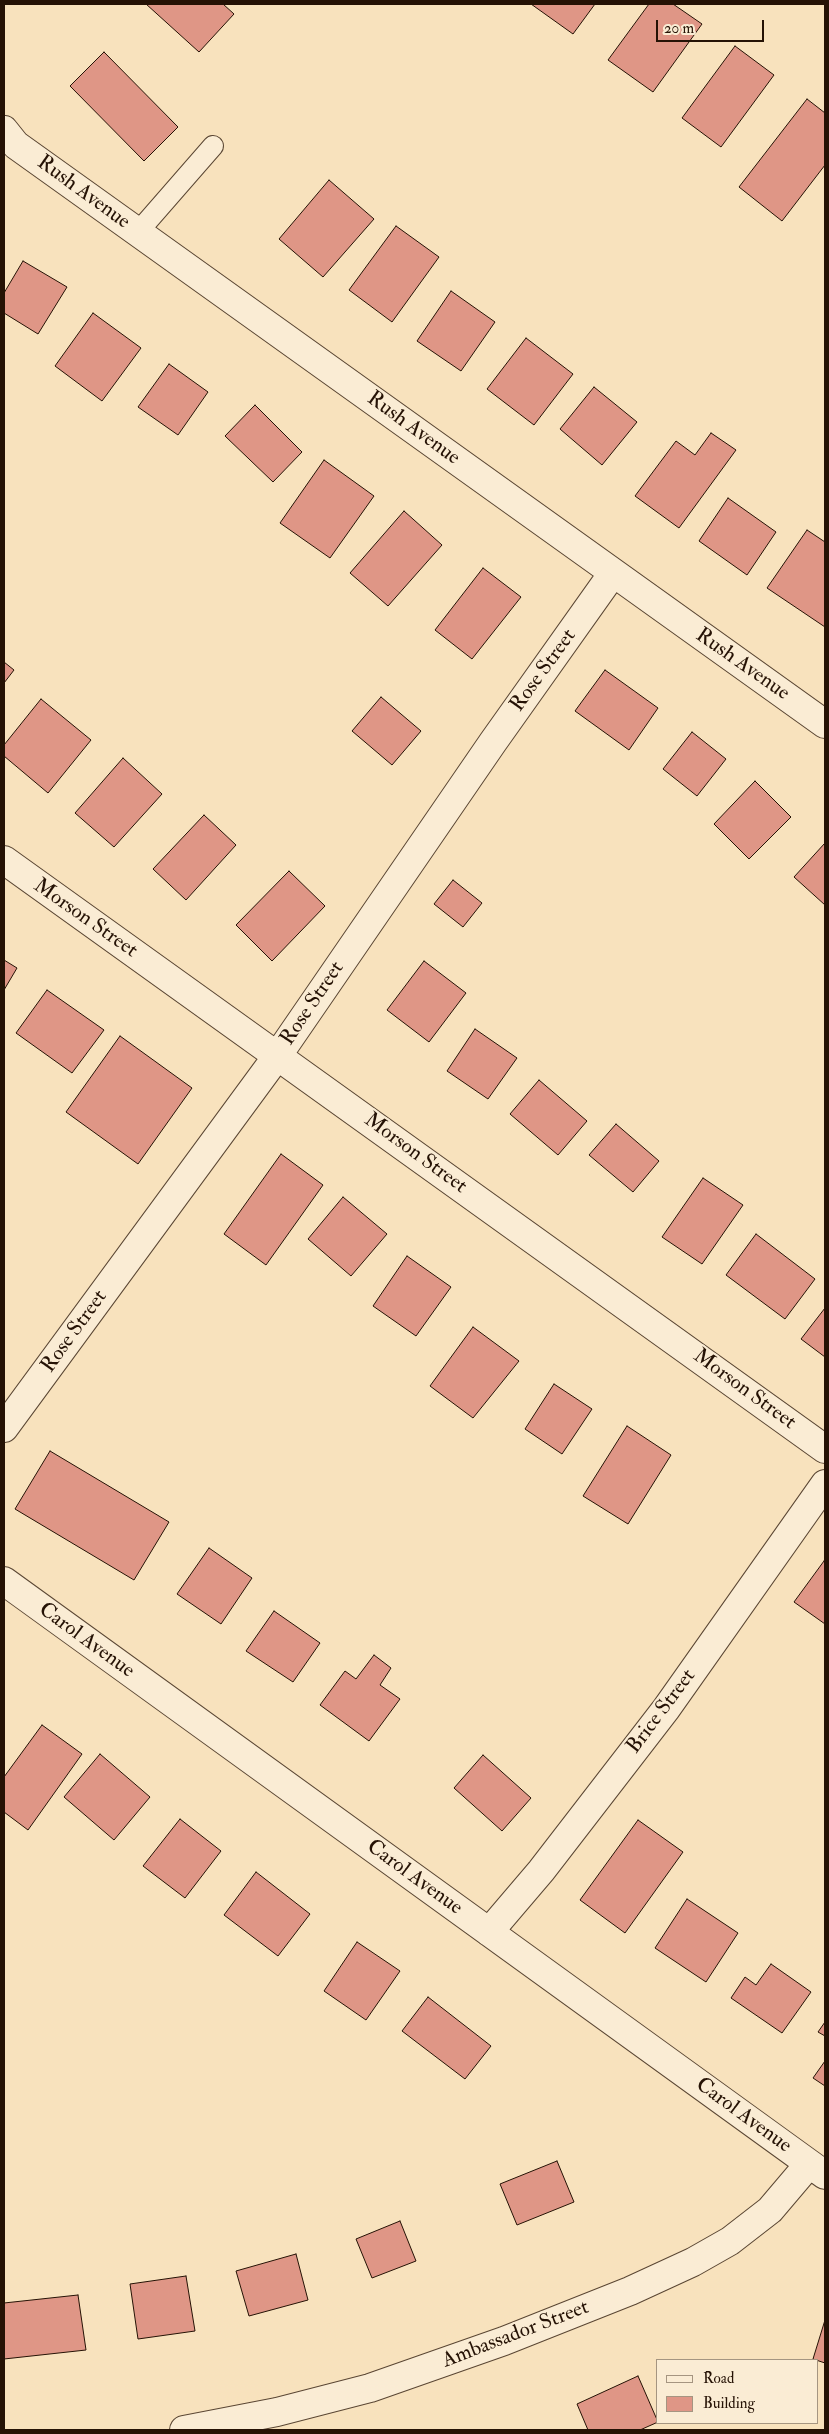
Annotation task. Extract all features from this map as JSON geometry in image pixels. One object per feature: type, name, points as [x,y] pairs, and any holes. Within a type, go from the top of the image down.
[{"type":"street","name":"Rush Avenue","points":[[4,130],[16,145],[825,724]]},
{"type":"street","name":"Rose Street","points":[[4,1428],[278,1055],[493,742],[614,573]]},
{"type":"street","name":"Morson Street","points":[[4,860],[825,1449]]},
{"type":"street","name":"Brice Street","points":[[489,1932],[541,1871],[666,1709],[825,1484]]},
{"type":"street","name":"Carol Avenue","points":[[4,1581],[817,2170]]},
{"type":"street","name":"Ambassador Street","points":[[184,2430],[277,2412],[370,2388],[504,2341],[630,2291],[694,2262],[730,2241],[817,2170]]},
{"type":"lane","points":[[138,232],[213,146]]},
{"type":"building","points":[[146,4],[223,4],[234,14],[199,52]]},
{"type":"building","points":[[531,4],[595,4],[573,34]]},
{"type":"building","points":[[649,4],[673,4],[702,24],[653,92],[608,60]]},
{"type":"building","points":[[735,46],[774,75],[721,147],[682,118]]},
{"type":"building","points":[[104,52],[178,127],[144,161],[70,86]]},
{"type":"building","points":[[807,99],[825,113],[825,165],[782,221],[739,187]]},
{"type":"building","points":[[329,180],[374,219],[323,277],[279,239]]},
{"type":"building","points":[[396,226],[439,257],[392,322],[349,290]]},
{"type":"building","points":[[23,261],[67,287],[38,334],[4,313],[4,293]]},
{"type":"building","points":[[451,291],[495,322],[461,371],[417,341]]},
{"type":"building","points":[[93,313],[141,348],[102,401],[55,366]]},
{"type":"building","points":[[526,338],[573,374],[534,425],[487,389]]},
{"type":"building","points":[[169,364],[208,392],[178,435],[138,407]]},
{"type":"building","points":[[594,387],[637,422],[602,465],[560,429]]},
{"type":"building","points":[[255,405],[302,452],[273,482],[225,436]]},
{"type":"building","points":[[711,433],[736,450],[679,528],[635,496],[676,441],[695,455]]},
{"type":"building","points":[[324,460],[374,496],[330,558],[280,523]]},
{"type":"building","points":[[728,498],[776,532],[747,575],[699,541]]},
{"type":"building","points":[[404,511],[442,545],[388,606],[350,573]]},
{"type":"building","points":[[807,530],[825,542],[825,627],[767,588]]},
{"type":"building","points":[[483,568],[521,597],[472,659],[435,630]]},
{"type":"building","points":[[4,662],[14,670],[4,683]]},
{"type":"building","points":[[605,670],[658,708],[629,750],[575,711]]},
{"type":"building","points":[[381,697],[421,731],[392,765],[352,731]]},
{"type":"building","points":[[41,699],[91,740],[48,793],[4,756],[4,745]]},
{"type":"building","points":[[692,732],[726,759],[697,796],[663,769]]},
{"type":"building","points":[[123,758],[162,794],[114,847],[75,813]]},
{"type":"building","points":[[755,781],[791,817],[749,859],[714,824]]},
{"type":"building","points":[[204,815],[236,845],[186,900],[153,869]]},
{"type":"building","points":[[825,843],[825,905],[794,877]]},
{"type":"building","points":[[289,871],[325,906],[272,961],[236,925]]},
{"type":"building","points":[[453,880],[482,903],[463,927],[434,904]]},
{"type":"building","points":[[4,960],[17,968],[4,990]]},
{"type":"building","points":[[424,961],[466,993],[429,1042],[387,1010]]},
{"type":"building","points":[[47,990],[104,1030],[72,1073],[16,1033]]},
{"type":"building","points":[[475,1029],[517,1058],[488,1099],[447,1071]]},
{"type":"building","points":[[120,1036],[192,1088],[138,1164],[66,1112]]},
{"type":"building","points":[[539,1080],[587,1121],[558,1155],[510,1114]]},
{"type":"building","points":[[616,1124],[659,1161],[633,1192],[589,1155]]},
{"type":"building","points":[[281,1154],[323,1185],[266,1265],[224,1234]]},
{"type":"building","points":[[703,1178],[743,1205],[702,1264],[662,1237]]},
{"type":"building","points":[[343,1197],[387,1234],[351,1276],[308,1239]]},
{"type":"building","points":[[756,1234],[815,1279],[785,1319],[726,1275]]},
{"type":"building","points":[[407,1256],[451,1287],[416,1336],[373,1306]]},
{"type":"building","points":[[825,1308],[825,1357],[801,1339]]},
{"type":"building","points":[[473,1327],[519,1361],[473,1418],[430,1386]]},
{"type":"building","points":[[554,1384],[592,1409],[562,1454],[525,1429]]},
{"type":"building","points":[[627,1426],[671,1455],[628,1524],[583,1496]]},
{"type":"building","points":[[50,1451],[169,1522],[134,1580],[15,1509]]},
{"type":"building","points":[[209,1548],[252,1578],[221,1624],[177,1594]]},
{"type":"building","points":[[825,1562],[825,1624],[794,1602]]},
{"type":"building","points":[[274,1611],[320,1643],[293,1682],[246,1651]]},
{"type":"building","points":[[374,1655],[391,1668],[380,1685],[400,1699],[369,1741],[320,1705],[345,1671],[356,1679]]},
{"type":"building","points":[[42,1725],[82,1754],[28,1830],[4,1812],[4,1777]]},
{"type":"building","points":[[100,1754],[150,1797],[114,1840],[64,1797]]},
{"type":"building","points":[[483,1755],[531,1798],[502,1831],[454,1788]]},
{"type":"building","points":[[180,1819],[221,1851],[185,1898],[143,1866]]},
{"type":"building","points":[[638,1820],[683,1852],[625,1933],[580,1900]]},
{"type":"building","points":[[256,1872],[310,1914],[278,1956],[224,1915]]},
{"type":"building","points":[[687,1899],[738,1933],[706,1982],[655,1948]]},
{"type":"building","points":[[357,1942],[400,1971],[366,2020],[324,1991]]},
{"type":"building","points":[[771,1964],[811,1992],[782,2033],[731,1998],[745,1977],[756,1985]]},
{"type":"building","points":[[428,1997],[491,2046],[465,2079],[402,2031]]},
{"type":"building","points":[[825,2022],[825,2036],[818,2032]]},
{"type":"building","points":[[825,2061],[825,2086],[813,2078]]},
{"type":"building","points":[[557,2161],[574,2202],[517,2225],[500,2184]]},
{"type":"building","points":[[400,2221],[416,2261],[372,2278],[356,2239]]},
{"type":"building","points":[[296,2254],[308,2300],[249,2316],[236,2271]]},
{"type":"building","points":[[186,2276],[195,2331],[138,2339],[130,2284]]},
{"type":"building","points":[[78,2295],[86,2350],[4,2359],[4,2303]]},
{"type":"building","points":[[825,2320],[825,2363],[819,2361],[819,2359],[813,2359]]},
{"type":"building","points":[[638,2376],[656,2417],[656,2423],[640,2430],[588,2430],[577,2404]]}]
